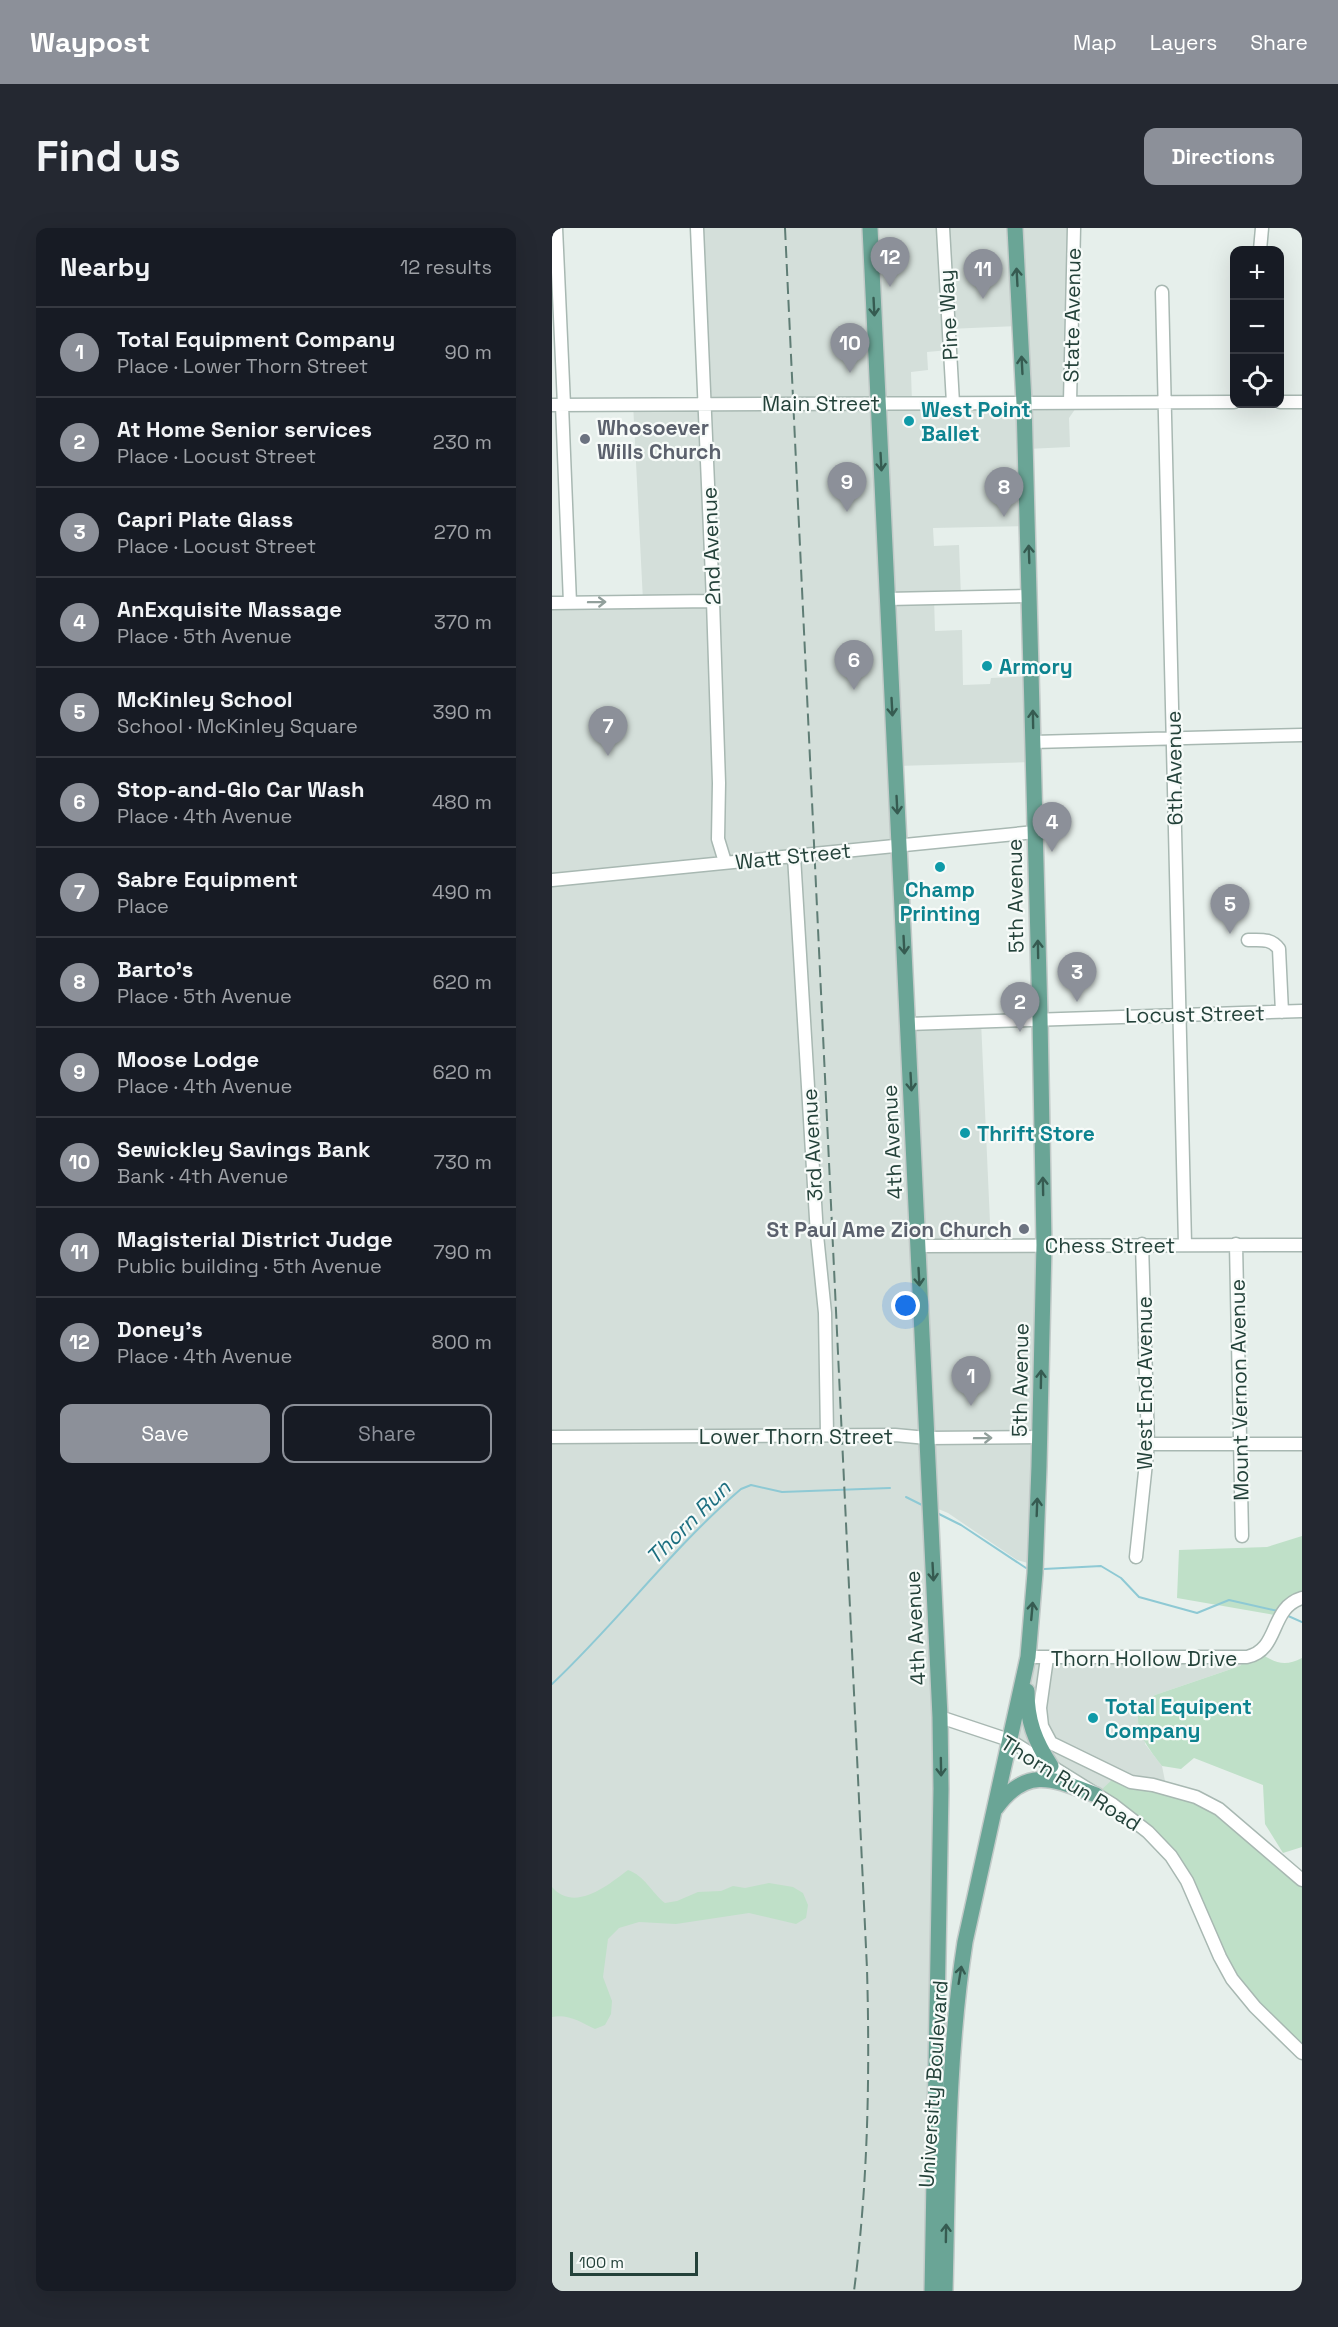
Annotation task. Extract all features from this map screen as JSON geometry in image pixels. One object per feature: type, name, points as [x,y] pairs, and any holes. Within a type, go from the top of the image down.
[{"type":"main road","name":"4th Avenue","points":[[870,228],[940,1718],[941,1789],[935,2049]]},
{"type":"main road","name":"5th Avenue","points":[[1009,1740],[1028,1657],[1035,1573],[1044,1245],[1030,596],[1024,403],[1015,228]]},
{"type":"main road","points":[[1028,1657],[1027,1703],[1030,1726],[1051,1766]]},
{"type":"main road","name":"University Boulevard","points":[[945,2291],[952,2041],[965,1942],[1009,1740]]},
{"type":"main road","points":[[994,1810],[1014,1788],[1034,1779],[1051,1779],[1096,1795]]},
{"type":"main road","points":[[935,2049],[952,2041]]},
{"type":"main road","name":"University Boulevard","points":[[932,2291],[935,2049]]},
{"type":"street","points":[[556,228],[559,405],[570,603]]},
{"type":"street","name":"2nd Avenue","points":[[697,228],[714,601],[719,783],[718,839],[725,862]]},
{"type":"street","name":"Pine Way","points":[[943,228],[953,403]]},
{"type":"street","name":"State Avenue","points":[[1070,402],[1074,228]]},
{"type":"street","points":[[1260,246],[1262,228]]},
{"type":"street","name":"6th Avenue","points":[[1162,292],[1185,1244]]},
{"type":"street","name":"Main Street","points":[[559,405],[1230,402]]},
{"type":"street","points":[[1284,402],[1302,402]]},
{"type":"street","points":[[887,598],[1030,596]]},
{"type":"street","points":[[552,603],[714,601]]},
{"type":"street","points":[[1033,742],[1302,735]]},
{"type":"street","name":"Watt Street","points":[[552,880],[1035,832]]},
{"type":"street","name":"3rd Avenue","points":[[794,856],[816,1225],[825,1313],[827,1435]]},
{"type":"street","points":[[1248,940],[1272,941],[1279,949],[1282,1012]]},
{"type":"street","name":"Locust Street","points":[[908,1024],[1302,1011]]},
{"type":"street","name":"West End Avenue","points":[[1136,1557],[1148,1444],[1142,1244]]},
{"type":"street","name":"Mount Vernon Avenue","points":[[1236,1244],[1242,1536]]},
{"type":"street","name":"Chess Street","points":[[918,1246],[1302,1245]]},
{"type":"street","name":"Lower Thorn Street","points":[[552,1437],[827,1435],[895,1435],[927,1438],[1039,1437]]},
{"type":"street","points":[[1148,1444],[1302,1444]]},
{"type":"street","name":"Thorn Hollow Drive","points":[[1028,1657],[1247,1658],[1260,1653],[1265,1648],[1282,1612],[1294,1600],[1302,1598]]},
{"type":"street","points":[[1047,1658],[1040,1708],[1042,1726],[1051,1743],[1131,1782],[1153,1785],[1208,1802],[1302,1880]]},
{"type":"street","name":"Thorn Run Road","points":[[940,1718],[1009,1740],[1138,1823],[1171,1856],[1187,1881],[1232,1979],[1255,2007],[1302,2053]]},
{"type":"shaded area","points":[[697,228],[1074,228],[1070,402],[1080,402],[1069,418],[1070,447],[1026,449],[1028,526],[933,528],[934,546],[959,545],[961,597],[934,598],[935,631],[962,630],[963,685],[990,684],[991,678],[1032,676],[1033,762],[896,766],[908,1023],[981,1021],[991,1245],[1044,1245],[1035,1565],[1017,1560],[948,1513],[931,1506],[940,1717],[932,2291],[552,2291],[552,603],[643,601],[633,403],[705,403]],"holes":[[[1020,326],[1024,403],[912,403],[911,372],[928,370],[927,352],[949,350],[948,329]]]},
{"type":"shaded area","points":[[1028,1657],[1247,1657],[1240,1666],[1155,1695],[1145,1744],[1162,1766],[1165,1781],[1162,1788],[1096,1795],[1009,1740]]},
{"type":"green space","points":[[1302,1536],[1302,1598],[1280,1616],[1177,1598],[1179,1550],[1267,1547]]},
{"type":"green space","points":[[1260,1653],[1280,1663],[1302,1658],[1302,1847],[1283,1853],[1265,1824],[1263,1785],[1194,1758],[1181,1769],[1162,1766],[1143,1739],[1138,1716],[1139,1707],[1155,1695],[1240,1666],[1247,1657]]},
{"type":"green space","points":[[1116,1776],[1196,1797],[1302,1880],[1302,2053],[1244,1994],[1171,1856],[1096,1795]]},
{"type":"green space","points":[[628,1870],[639,1876],[665,1903],[677,1901],[698,1892],[721,1891],[733,1886],[745,1888],[769,1883],[793,1887],[803,1893],[808,1905],[806,1918],[796,1924],[749,1913],[676,1924],[639,1922],[619,1928],[608,1939],[603,1977],[612,2001],[611,2014],[605,2025],[595,2029],[569,2018],[552,2017],[552,1887],[561,1894],[581,1897],[601,1889]]},
{"type":"waterway","name":"Thorn Run","points":[[552,1684],[600,1636],[668,1560],[741,1489],[751,1485],[782,1492],[890,1488]]},
{"type":"waterway","name":"Thorn Run","points":[[906,1497],[924,1506]]},
{"type":"waterway","name":"Thorn Run","points":[[937,1513],[961,1525],[1026,1568]]},
{"type":"waterway","name":"Thorn Run","points":[[1044,1569],[1101,1566],[1121,1578],[1139,1597],[1197,1613],[1229,1600],[1278,1611]]},
{"type":"waterway","name":"Thorn Run","points":[[1286,1615],[1302,1622]]},
{"type":"railway","points":[[785,228],[867,1969],[867,2130],[854,2291]]},
{"type":"place","name":"Doney's","points":[[890,287]]},
{"type":"place","name":"Magisterial District Judge","points":[[983,299]]},
{"type":"place","name":"Sewickley Savings Bank","points":[[850,373]]},
{"type":"place","name":"West Point Ballet","points":[[909,421]]},
{"type":"place","name":"Whosoever Wills Church","points":[[585,439]]},
{"type":"place","name":"Moose Lodge","points":[[847,512]]},
{"type":"place","name":"Barto's","points":[[1004,517]]},
{"type":"place","name":"Armory","points":[[987,666]]},
{"type":"place","name":"Stop-and-Glo Car Wash","points":[[854,690]]},
{"type":"place","name":"Sabre Equipment","points":[[608,756]]},
{"type":"place","name":"AnExquisite Massage","points":[[1052,852]]},
{"type":"place","name":"Champ Printing","points":[[940,867]]},
{"type":"place","name":"McKinley School","points":[[1230,934]]},
{"type":"place","name":"Capri Plate Glass","points":[[1077,1002]]},
{"type":"place","name":"At Home Senior services","points":[[1020,1032]]},
{"type":"place","name":"Thrift Store","points":[[965,1133]]},
{"type":"place","name":"St Paul Ame Zion Church","points":[[1024,1229]]},
{"type":"place","name":"Total Equipment Company","points":[[971,1406]]},
{"type":"place","name":"Total Equipent Company","points":[[1093,1718]]}]
